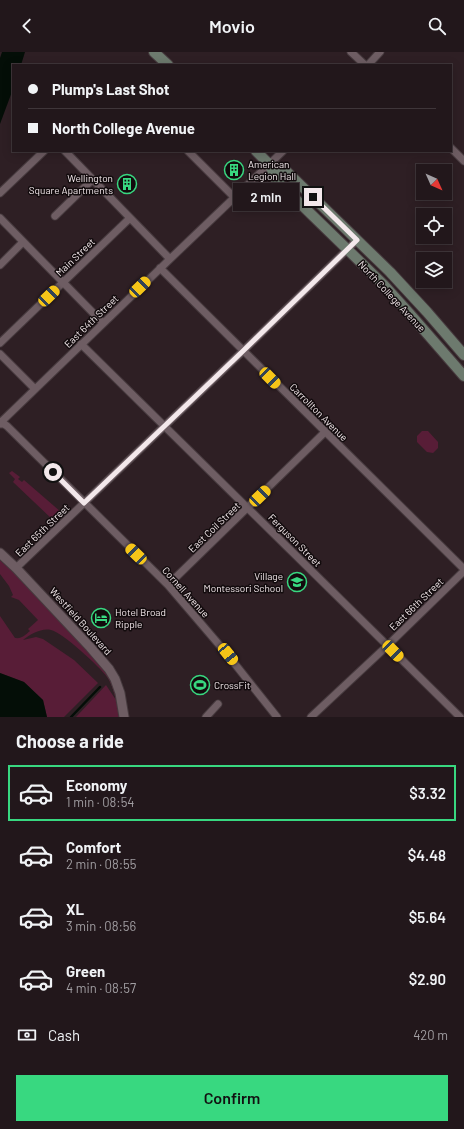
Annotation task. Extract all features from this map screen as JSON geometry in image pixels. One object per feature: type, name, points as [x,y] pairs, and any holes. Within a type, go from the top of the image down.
[{"type":"main road","points":[[154,52],[167,64]]},
{"type":"main road","name":"North College Avenue","points":[[257,152],[270,164],[285,170],[357,240],[404,287],[464,355]]},
{"type":"main road","name":"North College Avenue","points":[[270,164],[276,180],[384,286],[464,376]]},
{"type":"street","points":[[351,52],[365,64]]},
{"type":"street","points":[[367,64],[380,52]]},
{"type":"street","points":[[452,149],[464,161]]},
{"type":"street","points":[[0,193],[43,152]]},
{"type":"street","points":[[65,152],[170,259]]},
{"type":"street","points":[[189,152],[235,198]]},
{"type":"street","name":"East 64th Street","points":[[0,424],[81,344],[282,152]]},
{"type":"street","points":[[55,216],[92,180]]},
{"type":"street","points":[[0,218],[103,323]]},
{"type":"street","name":"Main Street","points":[[0,342],[130,218]]},
{"type":"street","name":"East 65th Street","points":[[16,568],[357,240]]},
{"type":"street","points":[[0,265],[23,242]]},
{"type":"street","name":"Carrollton Avenue","points":[[160,268],[464,570]]},
{"type":"street","name":"Ferguson Street","points":[[81,344],[455,715]]},
{"type":"street","points":[[0,354],[35,389]]},
{"type":"street","name":"Cornell Avenue","points":[[0,424],[7,426],[168,585],[228,654],[263,697],[277,717]]},
{"type":"street","name":"East Coil Street","points":[[168,585],[325,432]]},
{"type":"street","name":"Westfield Boulevard","points":[[0,553],[16,568],[109,669],[115,679],[120,693],[124,717]]},
{"type":"street","name":"East 66th Street","points":[[311,717],[387,646],[464,570]]},
{"type":"street","points":[[206,717],[218,704]]},
{"type":"shaded area","points":[[2,52],[25,52],[21,64],[12,64],[12,92],[0,124],[0,58]]},
{"type":"shaded area","points":[[422,431],[428,431],[438,442],[438,448],[433,453],[427,452],[417,442],[417,436]]},
{"type":"shaded area","points":[[12,471],[20,477],[18,479],[22,482],[24,480],[61,512],[53,520],[13,482],[15,479],[9,473]]},
{"type":"shaded area","points":[[0,560],[19,576],[102,667],[112,685],[116,697],[120,717],[76,717],[106,685],[116,700],[112,686],[103,672],[80,650],[72,643],[51,630],[40,631],[23,640],[36,637],[43,639],[74,660],[98,683],[64,717],[47,717],[43,700],[24,682],[0,673],[0,616],[15,638],[20,638],[25,635],[30,631],[28,629],[38,620],[19,600],[11,597],[13,595],[9,586],[0,574]]},
{"type":"shaded area","points":[[0,673],[24,682],[43,700],[47,717],[0,717]]},
{"type":"waterway","points":[[71,717],[100,687]]},
{"type":"place","name":"American Legion Hall","points":[[234,170]]},
{"type":"place","name":"Wellington Square Apartments","points":[[127,184]]},
{"type":"place","name":"Village Montessori School","points":[[297,582]]},
{"type":"place","name":"Hotel Broad Ripple","points":[[101,618]]},
{"type":"place","name":"CrossFit","points":[[200,685]]},
{"type":"route","points":[[53,472],[84,503],[357,240],[313,197]]}]
